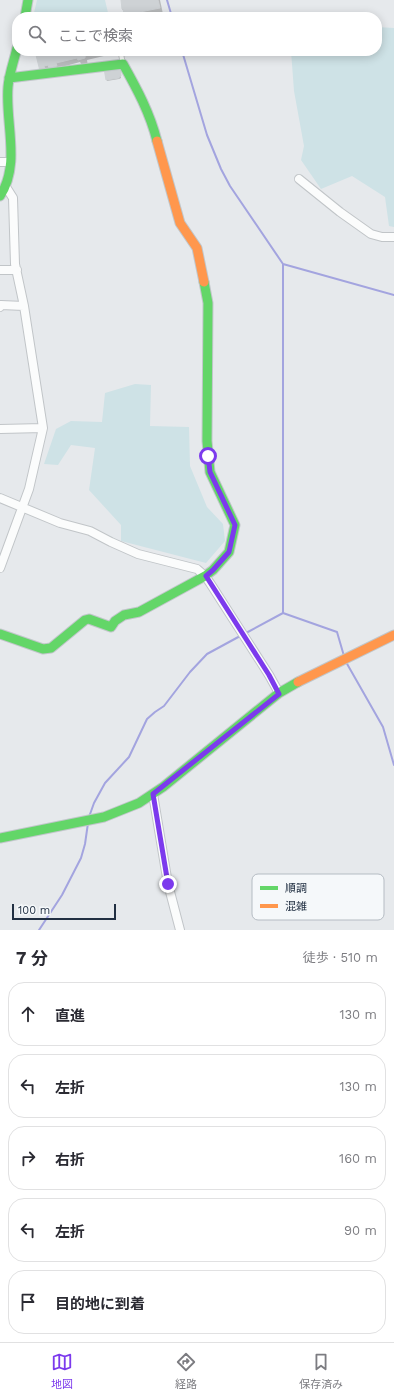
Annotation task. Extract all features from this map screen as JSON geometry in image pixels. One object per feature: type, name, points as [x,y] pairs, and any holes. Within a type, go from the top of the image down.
[{"type":"street","points":[[26,12],[28,0]]},
{"type":"street","points":[[0,196],[6,187],[12,169],[8,87],[15,56]]},
{"type":"street","points":[[0,634],[43,649],[51,648],[85,620],[89,619],[111,627],[115,621],[124,615],[139,612],[206,576],[229,552],[235,525],[210,472],[206,441],[208,303],[197,248],[180,223],[153,125],[143,100],[123,64],[10,78]]},
{"type":"street","points":[[0,162],[11,162]]},
{"type":"street","points":[[299,179],[340,212],[371,234],[382,237],[394,237]]},
{"type":"street","points":[[0,568],[29,489],[43,428],[24,306],[16,270],[13,198],[6,187]]},
{"type":"street","points":[[0,270],[16,270]]},
{"type":"street","points":[[0,306],[24,306]]},
{"type":"street","points":[[0,429],[43,428]]},
{"type":"street","points":[[0,498],[60,523],[90,531],[138,554],[197,569],[206,576],[269,675],[279,694]]},
{"type":"street","points":[[0,838],[104,817],[127,809],[153,794],[279,694],[301,680],[394,635]]},
{"type":"street","points":[[153,794],[168,884],[180,930]]},
{"type":"lane","points":[[121,56],[123,64]]},
{"type":"shaded area","points":[[37,0],[105,0],[108,12],[34,12]]},
{"type":"shaded area","points":[[382,27],[394,28],[394,227],[389,226],[385,197],[352,176],[321,189],[301,160],[304,146],[294,91],[291,56],[382,56]]},
{"type":"shaded area","points":[[135,384],[151,385],[150,426],[189,427],[190,466],[207,507],[223,524],[225,541],[206,563],[121,541],[121,525],[89,490],[95,448],[71,445],[58,465],[44,464],[56,429],[71,421],[102,422],[105,393]]},
{"type":"building","points":[[121,0],[158,0],[160,8],[140,12],[124,12],[122,9]]},
{"type":"building","points":[[36,56],[85,56],[85,58],[78,60],[77,58],[56,63],[57,66],[49,68],[48,65],[44,66],[45,70],[40,71]]},
{"type":"building","points":[[120,67],[121,76],[119,78],[106,80],[104,68]]},
{"type":"waterway","points":[[167,0],[171,12]]},
{"type":"waterway","points":[[183,56],[207,135],[221,169],[230,186],[283,264],[394,295]]},
{"type":"waterway","points":[[246,633],[283,613],[283,264]]},
{"type":"waterway","points":[[283,613],[337,632],[344,656]]},
{"type":"waterway","points":[[89,817],[94,803],[105,783],[129,757],[147,719],[164,706],[190,672],[207,654],[242,635]]},
{"type":"waterway","points":[[346,662],[383,727],[394,765]]},
{"type":"waterway","points":[[39,930],[62,895],[81,858],[88,823]]},
{"type":"traffic: fast","points":[[26,12],[28,0]]},
{"type":"traffic: fast","points":[[0,196],[10,171],[11,143],[8,87],[15,56]]},
{"type":"traffic: fast","points":[[9,78],[123,64],[147,111],[157,141]]},
{"type":"traffic: fast","points":[[0,634],[43,649],[51,648],[85,620],[89,619],[111,627],[115,621],[124,615],[139,612],[205,576],[213,570],[229,552],[235,525],[210,472],[207,441],[208,303],[204,282]]},
{"type":"traffic: fast","points":[[0,838],[104,817],[139,803],[163,787],[279,693],[298,682]]},
{"type":"traffic: slow","points":[[157,141],[180,223],[197,248],[204,282]]},
{"type":"traffic: slow","points":[[298,682],[394,635]]},
{"type":"route","points":[[168,884],[153,794],[279,694],[269,675],[206,576],[229,552],[235,525],[210,472],[208,456]]}]
